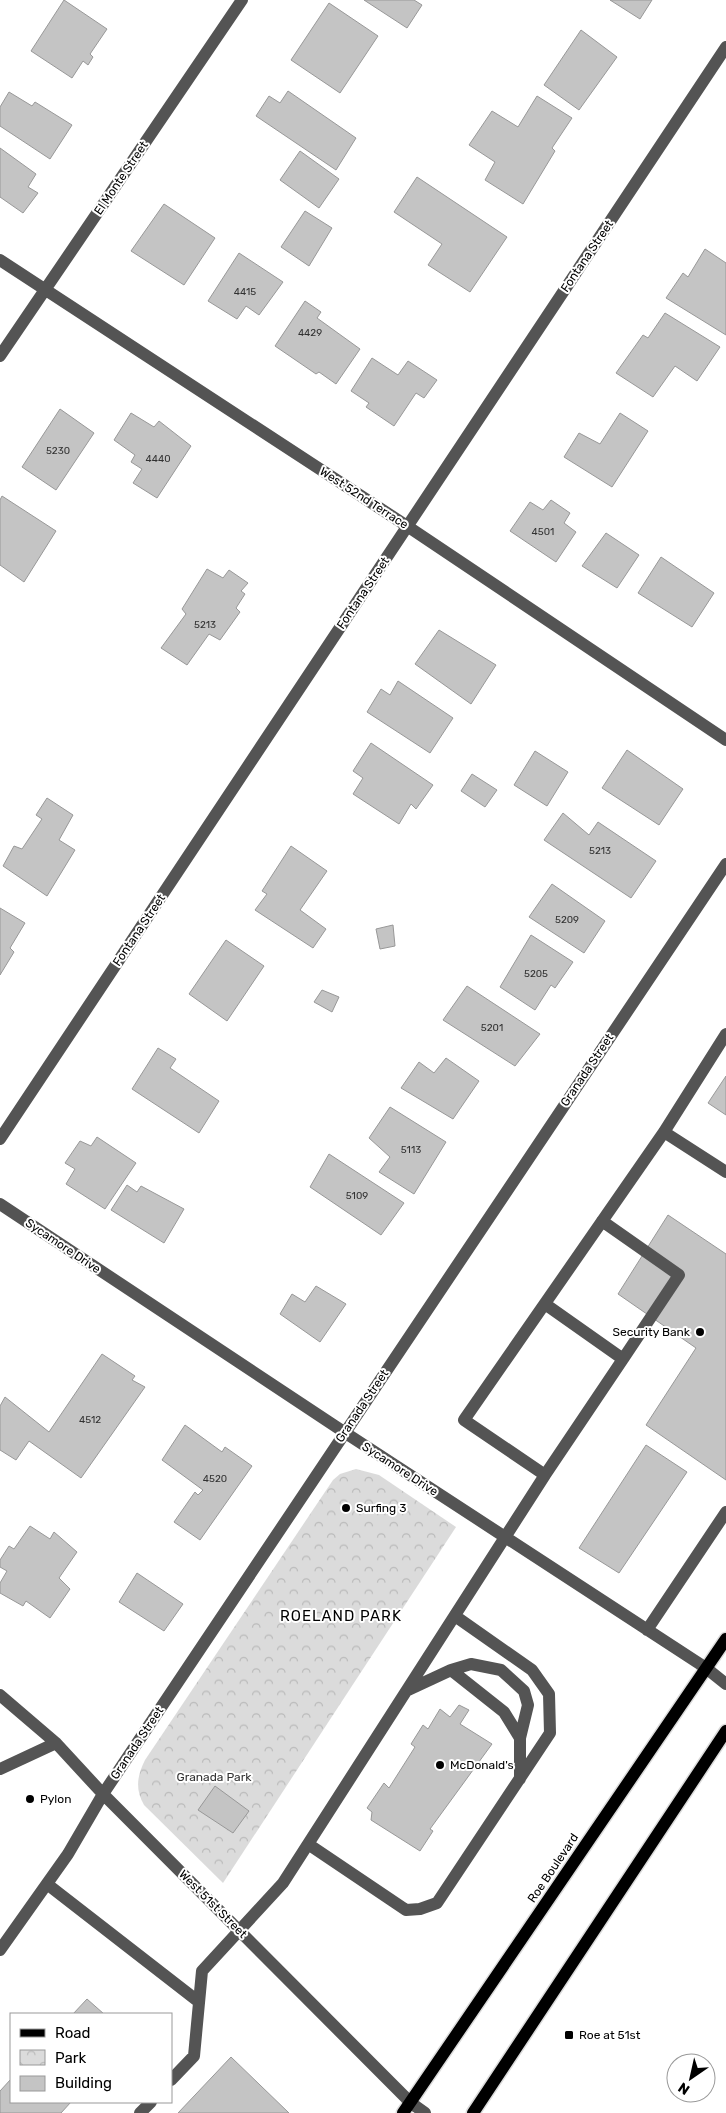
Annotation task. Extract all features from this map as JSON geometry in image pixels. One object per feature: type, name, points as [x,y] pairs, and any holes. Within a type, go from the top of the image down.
[{"type":"main road","name":"Roe Boulevard","points":[[407,2108],[726,1638]]},
{"type":"main road","points":[[472,2113],[726,1731]]},
{"type":"street","name":"El Monte Street","points":[[0,356],[46,291],[242,0]]},
{"type":"street","name":"Fontana Street","points":[[0,1139],[726,47]]},
{"type":"street","name":"West 52nd Terrace","points":[[0,260],[407,526],[726,740]]},
{"type":"street","name":"Granada Street","points":[[0,1950],[47,1884],[79,1836],[103,1794],[726,864]]},
{"type":"street","points":[[545,1475],[464,1420],[664,1132],[726,1034]]},
{"type":"street","points":[[664,1132],[726,1172]]},
{"type":"street","name":"Sycamore Drive","points":[[0,1204],[344,1432],[706,1668],[726,1684]]},
{"type":"street","points":[[172,2079],[194,2056],[202,1971],[283,1883],[545,1475],[679,1274],[602,1221]]},
{"type":"street","points":[[545,1304],[623,1359]]},
{"type":"street","points":[[647,1630],[726,1512]]},
{"type":"street","points":[[308,1844],[406,1910],[420,1909],[437,1903],[550,1733],[549,1694],[532,1670],[455,1616]]},
{"type":"street","points":[[408,1690],[451,1670],[471,1664],[500,1670],[524,1691],[528,1705],[520,1738],[520,1779]]},
{"type":"street","points":[[451,1670],[504,1712],[520,1738]]},
{"type":"street","name":"West 51st Street","points":[[0,1695],[56,1743],[103,1794],[240,1931],[407,2108],[425,2113]]},
{"type":"street","points":[[0,1769],[56,1743]]},
{"type":"street","points":[[47,1884],[199,2002]]},
{"type":"street","points":[[140,2113],[150,2103]]},
{"type":"green space","name":"Granada Park","points":[[356,1469],[379,1475],[456,1527],[223,1883],[144,1805],[138,1788],[140,1772],[145,1760],[333,1480],[340,1474]]},
{"type":"building","points":[[64,0],[107,29],[90,54],[93,57],[88,65],[83,61],[72,78],[31,51]]},
{"type":"building","points":[[364,0],[414,0],[422,5],[407,28]]},
{"type":"building","points":[[610,0],[652,0],[640,19]]},
{"type":"building","points":[[329,3],[378,36],[340,93],[291,60]]},
{"type":"building","points":[[581,30],[617,57],[579,110],[544,85]]},
{"type":"building","points":[[288,91],[356,138],[336,170],[256,116],[269,96],[280,103]]},
{"type":"building","points":[[9,92],[32,106],[35,102],[72,125],[50,159],[0,126],[0,107]]},
{"type":"building","points":[[537,96],[572,118],[552,148],[555,151],[523,204],[485,180],[495,162],[469,145],[492,111],[518,127]]},
{"type":"building","points":[[0,148],[36,174],[28,187],[38,193],[23,213],[0,197]]},
{"type":"building","points":[[300,151],[339,179],[319,208],[280,180]]},
{"type":"building","points":[[417,177],[507,237],[470,292],[428,265],[442,244],[394,212]]},
{"type":"building","points":[[164,204],[215,238],[184,285],[131,251]]},
{"type":"building","points":[[305,211],[332,228],[309,266],[281,247]]},
{"type":"building","points":[[705,249],[726,263],[726,335],[666,298],[683,273],[688,277]]},
{"type":"building","points":[[239,253],[283,282],[259,315],[246,306],[237,319],[208,301]]},
{"type":"building","points":[[305,301],[321,312],[317,318],[360,349],[336,384],[319,372],[316,374],[275,346]]},
{"type":"building","points":[[665,313],[720,347],[697,381],[675,366],[653,397],[616,373],[643,335],[648,338]]},
{"type":"building","points":[[372,358],[398,375],[408,361],[437,380],[424,398],[416,393],[394,426],[366,407],[369,403],[351,391]]},
{"type":"building","points":[[60,409],[94,433],[56,490],[22,467]]},
{"type":"building","points":[[131,413],[154,427],[159,421],[191,446],[157,498],[133,483],[142,469],[131,462],[135,455],[114,440]]},
{"type":"building","points":[[620,413],[648,431],[612,487],[564,457],[579,433],[600,444]]},
{"type":"building","points":[[2,496],[56,531],[24,582],[0,565],[0,500]]},
{"type":"building","points":[[551,500],[570,513],[564,523],[576,532],[556,562],[510,531],[530,502],[543,510]]},
{"type":"building","points":[[606,533],[639,555],[617,588],[582,566]]},
{"type":"building","points":[[661,557],[714,593],[692,627],[638,593]]},
{"type":"building","points":[[207,569],[223,578],[229,570],[248,583],[241,591],[245,594],[236,608],[240,612],[220,640],[209,634],[187,665],[161,648],[186,614],[182,609]]},
{"type":"building","points":[[439,630],[496,665],[471,704],[415,664]]},
{"type":"building","points":[[398,681],[453,718],[430,753],[367,712],[381,689],[390,695]]},
{"type":"building","points":[[371,743],[433,785],[416,809],[411,804],[399,824],[353,794],[363,778],[353,771]]},
{"type":"building","points":[[627,750],[683,789],[659,825],[602,788]]},
{"type":"building","points":[[535,751],[568,772],[547,806],[514,785]]},
{"type":"building","points":[[472,774],[497,790],[485,807],[461,791]]},
{"type":"building","points":[[47,798],[73,815],[59,840],[75,850],[47,896],[3,866],[14,846],[22,849],[42,819],[36,815]]},
{"type":"building","points":[[563,813],[589,835],[598,822],[656,861],[631,898],[544,840]]},
{"type":"building","points":[[291,846],[327,871],[300,910],[326,929],[313,948],[255,910],[267,894],[262,891]]},
{"type":"building","points":[[552,884],[605,921],[584,953],[529,917]]},
{"type":"building","points":[[0,908],[25,923],[10,948],[14,952],[0,975]]},
{"type":"building","points":[[393,925],[395,946],[380,949],[376,929]]},
{"type":"building","points":[[531,935],[573,962],[555,988],[551,985],[535,1010],[500,987]]},
{"type":"building","points":[[226,940],[264,966],[227,1021],[189,994]]},
{"type":"building","points":[[467,986],[540,1034],[515,1066],[443,1020]]},
{"type":"building","points":[[322,990],[339,997],[332,1012],[314,1002]]},
{"type":"building","points":[[158,1048],[176,1059],[170,1068],[219,1101],[199,1133],[132,1089]]},
{"type":"building","points":[[446,1058],[479,1081],[453,1119],[401,1088],[419,1062],[434,1073]]},
{"type":"building","points":[[726,1076],[726,1115],[708,1103]]},
{"type":"building","points":[[390,1107],[446,1142],[414,1194],[379,1172],[390,1157],[369,1138]]},
{"type":"building","points":[[97,1137],[136,1163],[105,1209],[66,1184],[75,1169],[65,1163],[80,1141],[91,1146]]},
{"type":"building","points":[[329,1154],[404,1203],[381,1235],[310,1187]]},
{"type":"building","points":[[127,1185],[137,1192],[141,1186],[184,1209],[164,1243],[111,1210]]},
{"type":"building","name":"Security Bank","points":[[668,1215],[726,1254],[726,1480],[646,1425],[696,1348],[618,1294]]},
{"type":"building","points":[[316,1286],[346,1304],[320,1342],[280,1314],[292,1294],[305,1302]]},
{"type":"building","points":[[102,1354],[135,1376],[132,1380],[145,1387],[81,1478],[29,1441],[16,1460],[0,1450],[0,1406],[5,1397],[49,1432]]},
{"type":"building","points":[[185,1425],[222,1452],[225,1447],[252,1466],[200,1540],[174,1522],[195,1492],[198,1495],[203,1490],[162,1460]]},
{"type":"building","points":[[646,1445],[687,1472],[619,1573],[579,1548]]},
{"type":"building","points":[[30,1526],[50,1539],[54,1532],[77,1552],[59,1578],[70,1589],[50,1618],[26,1601],[23,1606],[0,1593],[0,1583],[7,1571],[0,1567],[0,1560],[9,1546],[14,1549]]},
{"type":"building","points":[[137,1573],[183,1604],[164,1631],[119,1602]]},
{"type":"building","name":"McDonald's","points":[[459,1705],[469,1710],[460,1724],[492,1744],[430,1829],[433,1831],[420,1851],[371,1820],[372,1812],[367,1808],[384,1783],[389,1788],[415,1747],[411,1744],[423,1725],[428,1729],[440,1709],[450,1717]]},
{"type":"building","points":[[215,1786],[249,1811],[233,1833],[198,1810]]},
{"type":"building","points":[[87,1999],[103,2013],[74,2013]]},
{"type":"building","points":[[231,2057],[289,2113],[178,2113]]},
{"type":"building","points":[[10,2080],[10,2103],[70,2103],[61,2113],[0,2113],[0,2091]]},
{"type":"place","name":"Security Bank","points":[[700,1332]]},
{"type":"place","name":"Surfing 3","points":[[346,1508]]},
{"type":"place","name":"McDonald's","points":[[440,1765]]},
{"type":"place","name":"Pylon","points":[[30,1799]]},
{"type":"place","name":"Roe at 51st","points":[[569,2035]]},
{"type":"district","name":"ROELAND PARK","points":[[341,1616]]}]
